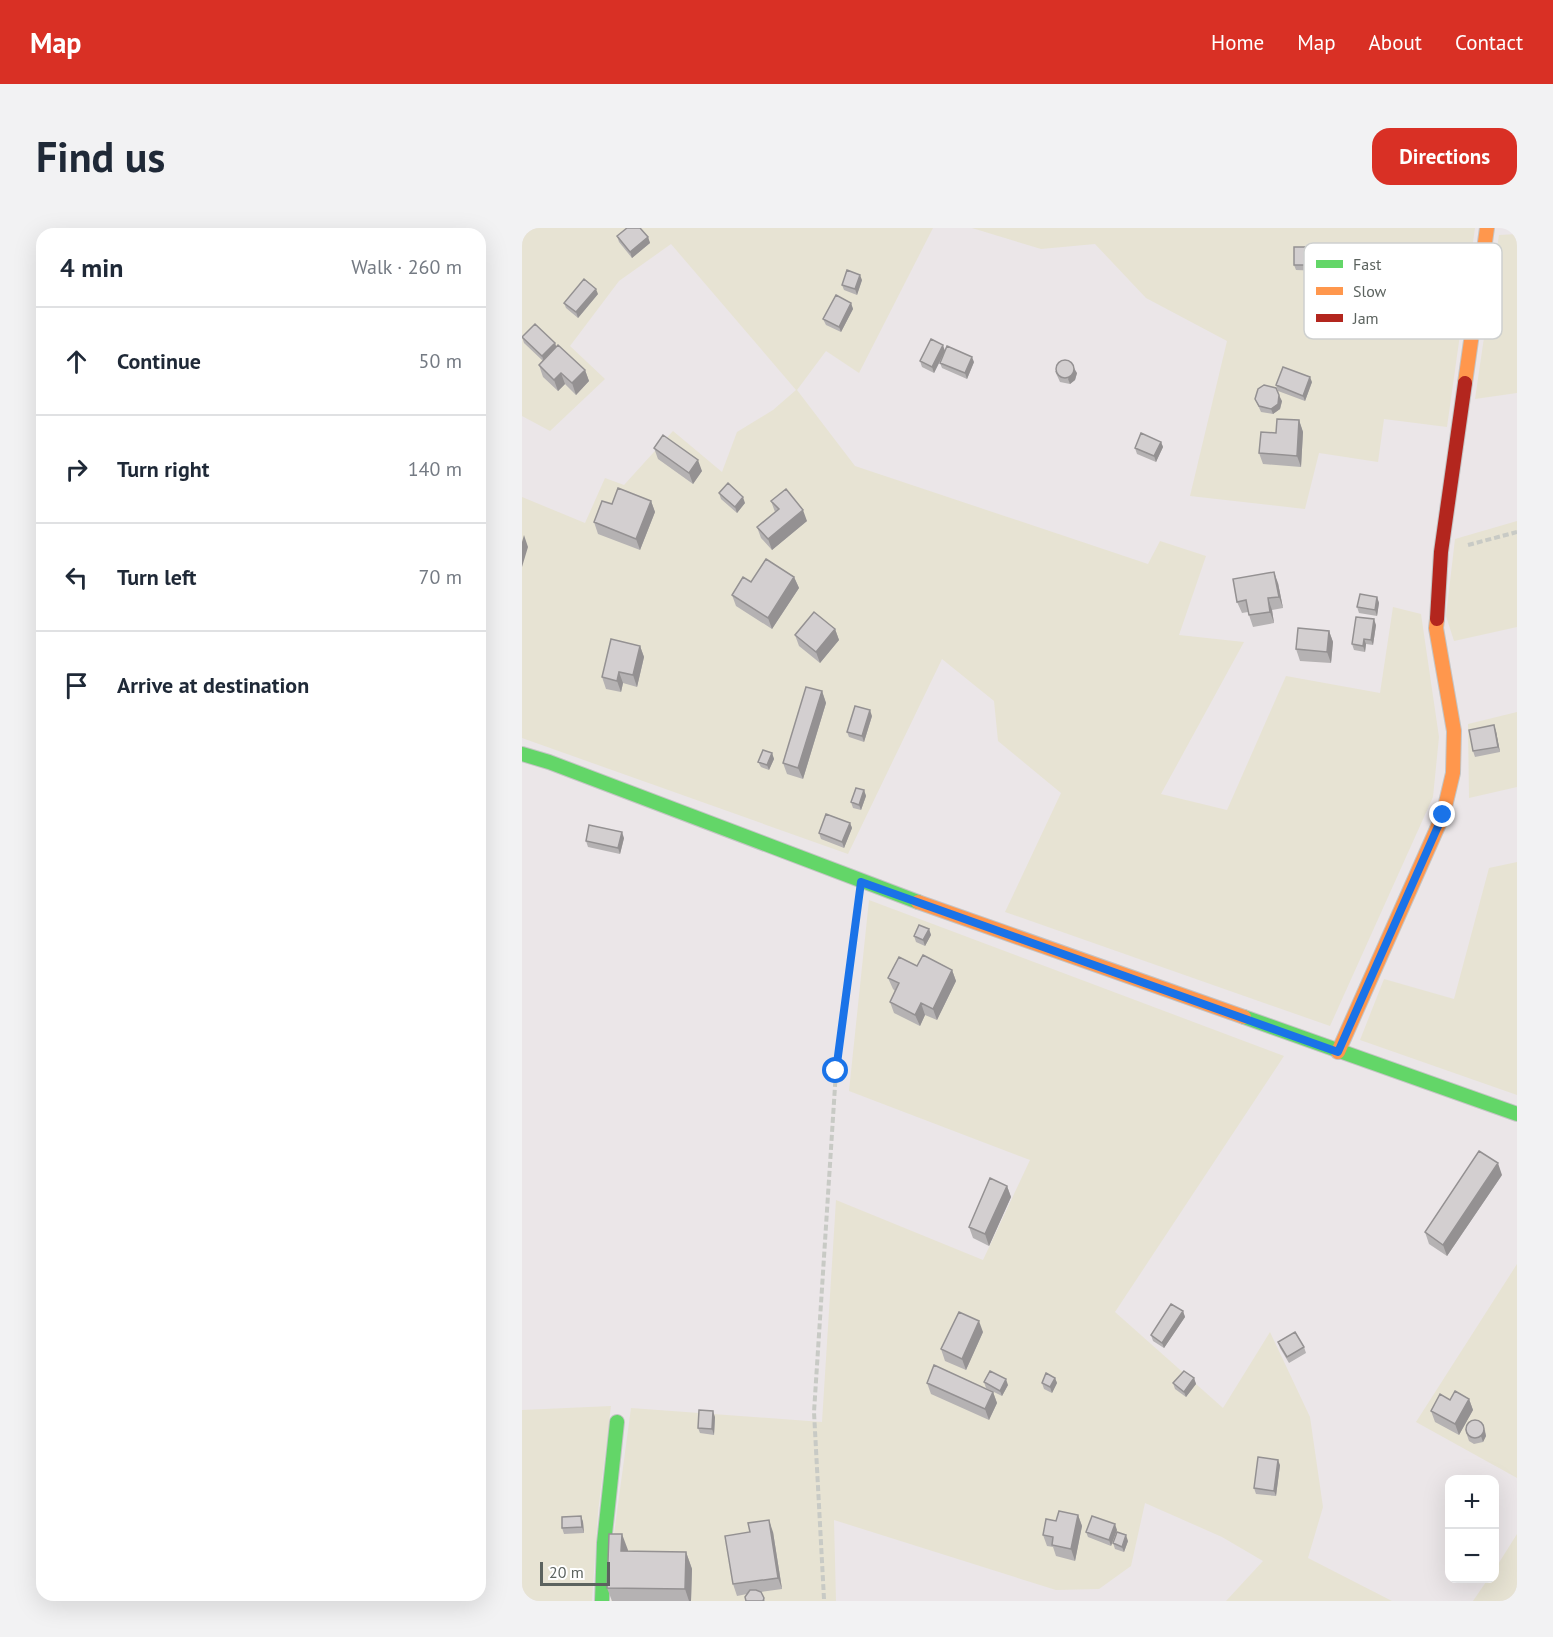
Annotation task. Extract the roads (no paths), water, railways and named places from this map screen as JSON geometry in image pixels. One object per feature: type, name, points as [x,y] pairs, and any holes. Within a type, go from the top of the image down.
[{"type":"street","points":[[1485,243],[1487,228]]},
{"type":"street","points":[[1338,1052],[1443,815],[1453,773],[1454,732],[1436,628],[1441,552],[1471,339]]},
{"type":"street","points":[[522,754],[549,762],[861,882],[1517,1114]]},
{"type":"street","points":[[602,1601],[604,1543],[617,1422]]}]
